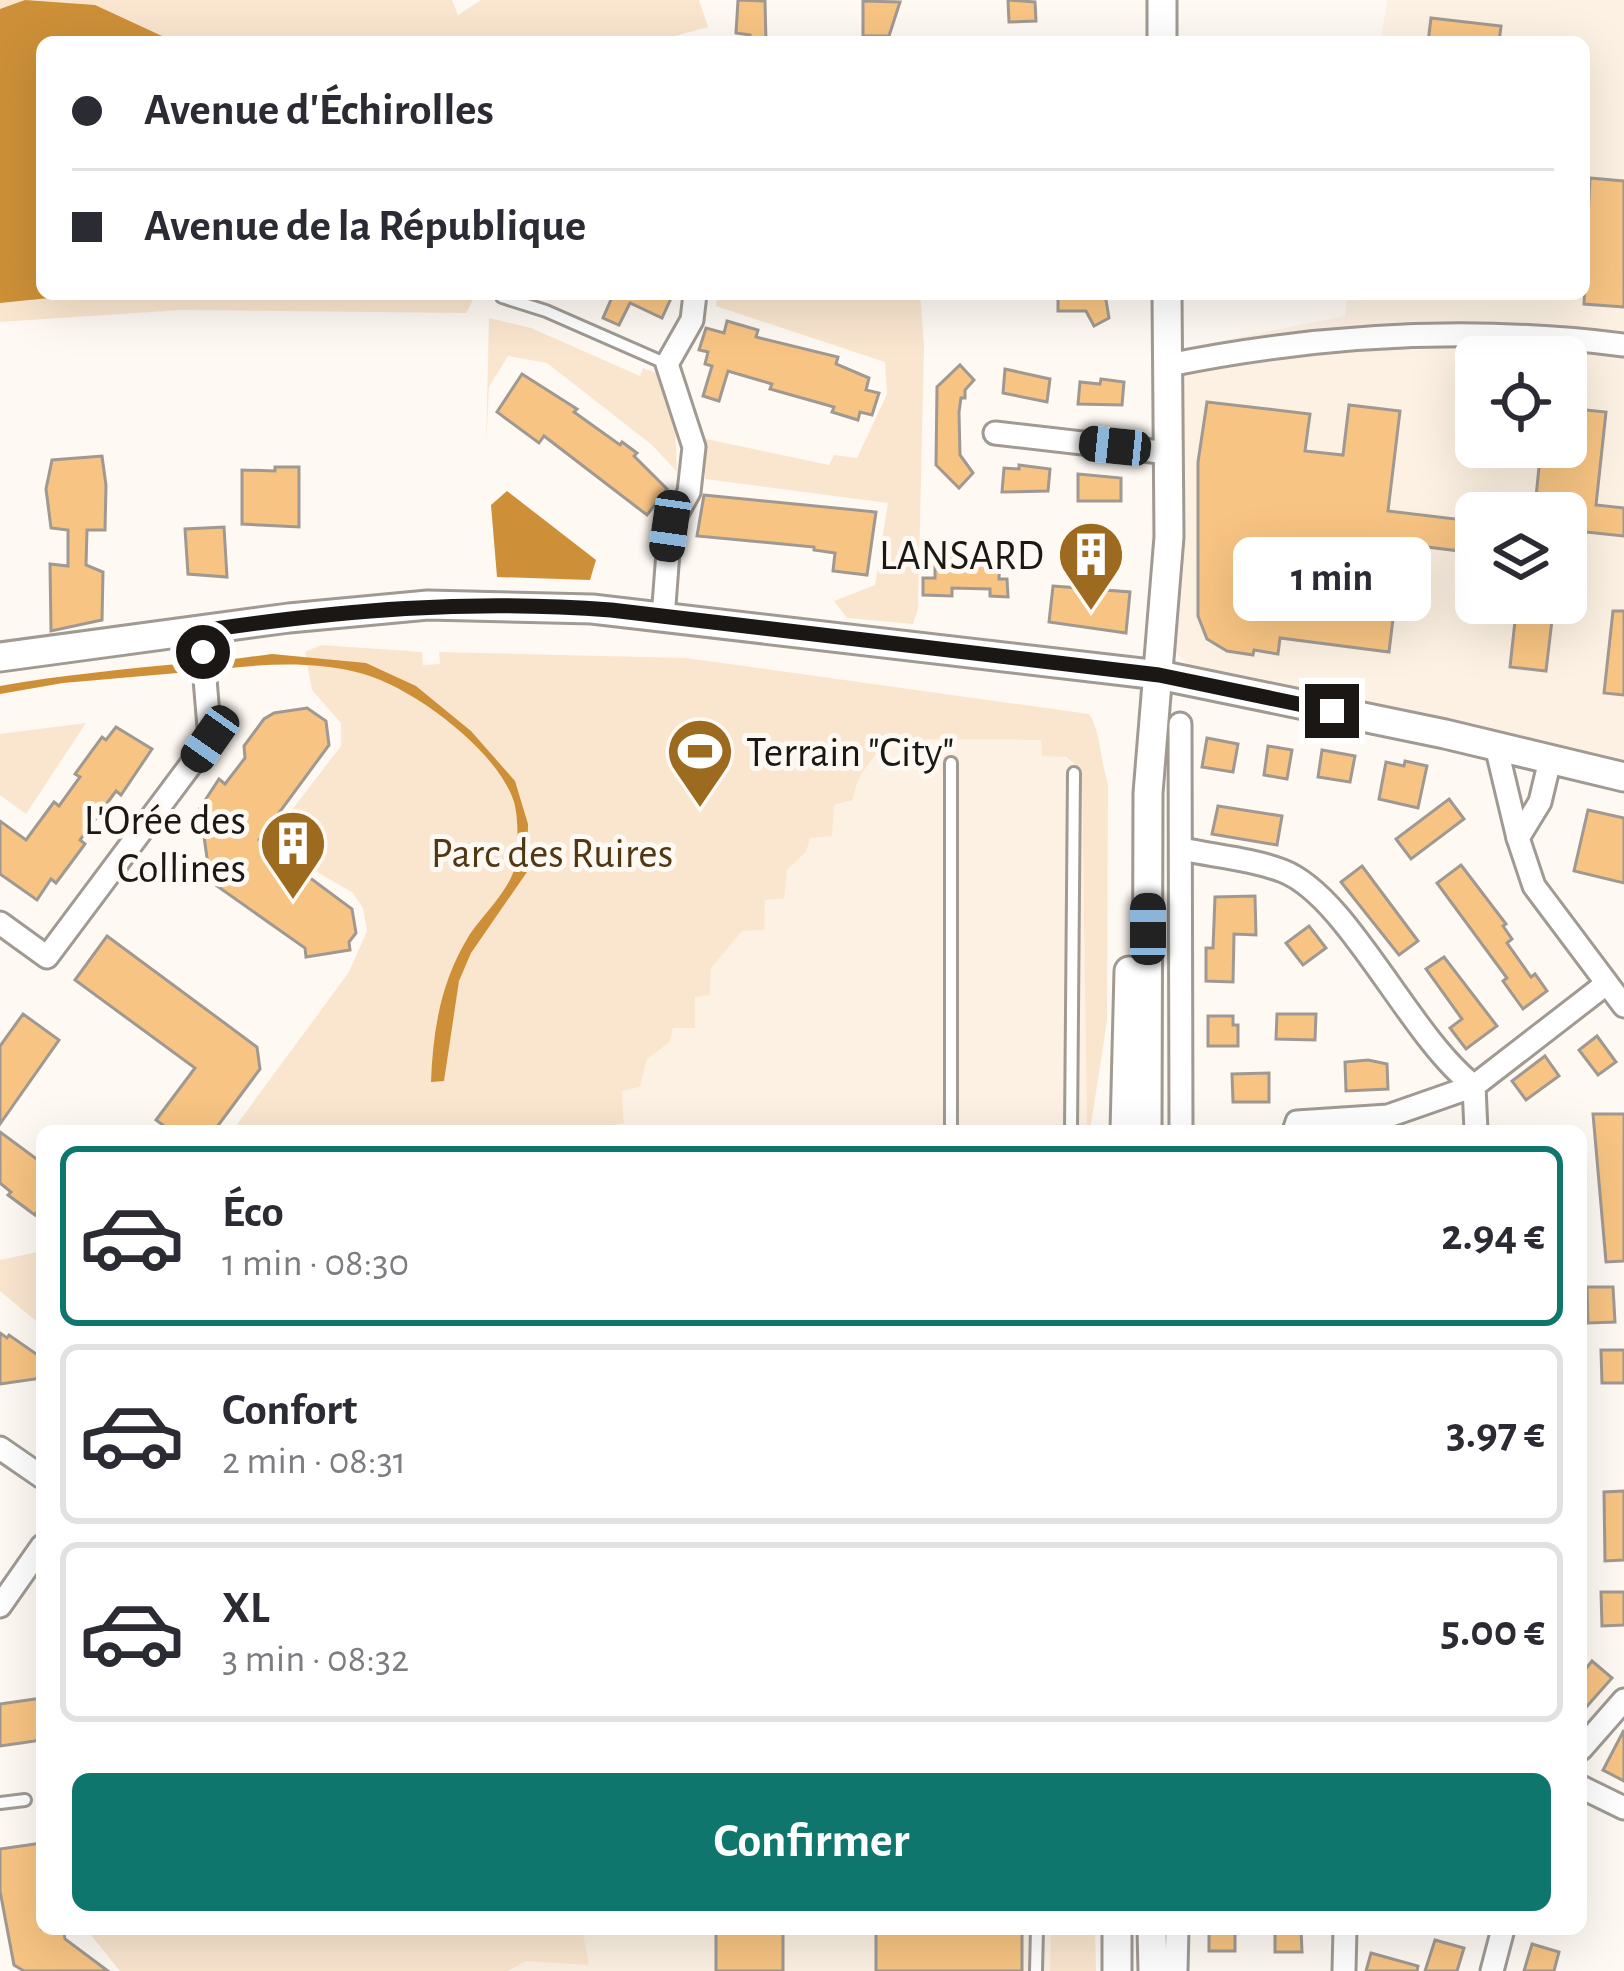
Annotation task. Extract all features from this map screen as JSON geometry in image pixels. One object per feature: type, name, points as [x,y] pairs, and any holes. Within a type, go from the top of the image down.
[{"type":"street","points":[[1162,0],[1162,36]]},
{"type":"street","points":[[663,618],[670,526],[689,491],[694,447],[667,364],[692,320],[694,300]]},
{"type":"street","points":[[1148,1125],[1148,793],[1169,537],[1167,300]]},
{"type":"street","points":[[1169,365],[1258,349],[1431,334],[1624,344]]},
{"type":"street","points":[[995,433],[1169,453]]},
{"type":"street","points":[[0,657],[202,642],[428,604],[571,608],[1159,675],[1624,777]]},
{"type":"street","points":[[0,923],[47,957],[210,739],[202,642]]},
{"type":"street","points":[[1125,1125],[1134,800],[1145,725],[1159,675]]},
{"type":"street","points":[[1180,724],[1181,1125]]},
{"type":"street","points":[[1496,746],[1517,838],[1534,886],[1624,1006]]},
{"type":"street","points":[[1517,838],[1540,802],[1550,760]]},
{"type":"street","points":[[1182,849],[1283,871],[1319,893],[1443,1059],[1474,1086],[1476,1125]]},
{"type":"street","points":[[1296,1125],[1388,1116],[1474,1086],[1606,984]]},
{"type":"street","points":[[0,1448],[36,1473]]},
{"type":"street","points":[[0,1606],[36,1555]]},
{"type":"street","points":[[1587,1742],[1624,1700]]},
{"type":"street","points":[[1587,1789],[1624,1808]]},
{"type":"street","points":[[1117,1935],[1117,1971]]},
{"type":"street","points":[[1152,1935],[1153,1971]]},
{"type":"street","points":[[1176,1971],[1177,1935]]},
{"type":"street","points":[[1344,1971],[1346,1935]]},
{"type":"street","points":[[1492,1971],[1501,1935]]},
{"type":"lane","points":[[511,300],[667,364]]},
{"type":"lane","points":[[950,763],[951,1125]]},
{"type":"lane","points":[[1071,1125],[1074,773]]},
{"type":"lane","points":[[0,1803],[25,1799]]},
{"type":"lane","points":[[1036,1935],[1036,1971]]},
{"type":"shaded area","points":[[25,0],[95,5],[162,36],[36,36],[36,299],[0,303],[0,9]]},
{"type":"shaded area","points":[[1387,0],[1624,0],[1624,762],[1190,666],[1150,628],[1154,354],[1345,316],[1347,300],[1590,300],[1590,36],[1382,36]]},
{"type":"shaded area","points":[[507,491],[596,560],[590,580],[497,577],[491,505]]},
{"type":"shaded area","points":[[272,654],[366,663],[416,686],[471,731],[515,781],[528,824],[527,872],[471,953],[459,981],[444,1081],[431,1082],[440,1005],[460,951],[515,866],[514,802],[505,782],[471,741],[425,704],[377,679],[305,665],[220,669],[219,661]]},
{"type":"shaded area","points":[[188,663],[189,672],[63,683],[0,694],[0,686],[23,682]]},
{"type":"shaded area","points":[[884,739],[1042,740],[1082,771],[1087,1125],[617,1125],[624,1122],[622,1091],[640,1087],[647,1059],[670,1042],[673,1028],[695,996],[710,994],[711,968],[806,852],[810,837],[834,805],[853,800],[857,776],[879,754]]},
{"type":"shaded area","points":[[583,1935],[1051,1935],[1050,1971],[508,1971],[526,1961],[588,1964]]},
{"type":"green space","points":[[0,0],[452,0],[458,15],[481,0],[699,0],[708,27],[675,36],[36,36],[36,300],[473,300],[466,313],[181,310],[0,322]]},
{"type":"green space","points":[[717,300],[920,300],[924,346],[918,609],[913,624],[847,618],[834,601],[875,585],[888,503],[705,479],[706,439],[829,465],[834,455],[857,458],[887,394],[885,362],[716,306]]},
{"type":"green space","points":[[489,318],[531,328],[640,376],[643,368],[658,374],[675,424],[677,472],[652,445],[547,363],[508,356],[489,387],[486,445]]},
{"type":"green space","name":"Parc des Ruires","points":[[321,645],[422,652],[423,665],[440,664],[439,652],[686,658],[1089,714],[1108,784],[1107,1021],[1091,1125],[1087,1125],[1082,771],[1066,757],[1042,756],[1041,740],[885,739],[859,779],[853,800],[834,805],[832,836],[810,838],[806,852],[787,870],[784,898],[765,900],[764,930],[742,931],[711,968],[710,995],[695,997],[695,1028],[673,1028],[670,1042],[647,1059],[640,1087],[622,1091],[624,1123],[236,1125],[349,972],[367,931],[363,908],[353,893],[317,872],[290,847],[288,815],[341,746],[341,723],[312,690],[305,652]]},
{"type":"green space","points":[[86,723],[26,814],[0,795],[0,734]]},
{"type":"green space","points":[[36,1252],[36,1321],[0,1291],[0,1260]]},
{"type":"green space","points":[[91,1935],[583,1935],[589,1965],[526,1961],[508,1971],[120,1971]]},
{"type":"green space","points":[[1051,1935],[1095,1935],[1096,1971],[1050,1971]]},
{"type":"building","points":[[738,0],[765,1],[766,36],[736,33]]},
{"type":"building","points":[[1008,0],[1035,2],[1036,21],[1009,22]]},
{"type":"building","points":[[863,1],[900,2],[889,36],[863,36]]},
{"type":"building","points":[[1431,18],[1501,26],[1500,36],[1429,36]]},
{"type":"building","points":[[1590,178],[1624,181],[1624,307],[1584,304],[1590,300]]},
{"type":"building","points":[[611,300],[670,300],[662,318],[630,303],[619,325],[603,318]]},
{"type":"building","points":[[1058,300],[1106,300],[1109,318],[1094,326],[1086,311],[1058,311]]},
{"type":"building","points":[[727,321],[758,330],[756,337],[838,357],[836,364],[869,378],[866,390],[879,393],[872,415],[860,412],[858,420],[832,412],[834,407],[728,371],[719,401],[703,396],[712,366],[705,364],[708,352],[699,350],[706,328],[724,333]]},
{"type":"building","points":[[960,365],[974,380],[961,398],[959,412],[960,455],[973,473],[959,488],[936,465],[937,387]]},
{"type":"building","points":[[1005,369],[1050,379],[1047,402],[1003,393]]},
{"type":"building","points":[[522,374],[637,453],[634,456],[667,489],[647,515],[544,436],[539,443],[497,412]]},
{"type":"building","points":[[1101,379],[1124,382],[1122,405],[1078,404],[1080,382],[1100,384]]},
{"type":"building","points":[[1207,402],[1310,414],[1305,451],[1343,455],[1349,405],[1400,411],[1388,511],[1455,519],[1455,550],[1402,544],[1389,652],[1280,638],[1278,654],[1227,651],[1207,639],[1198,616],[1198,462]]},
{"type":"building","points":[[1587,410],[1606,412],[1596,505],[1624,508],[1624,536],[1587,532],[1587,492],[1536,492],[1539,468],[1587,468]]},
{"type":"building","points":[[102,456],[105,530],[87,530],[86,565],[103,572],[102,620],[51,631],[50,564],[68,566],[68,530],[51,528],[46,489],[52,460]]},
{"type":"building","points":[[1019,465],[1050,469],[1048,491],[1002,492],[1004,468],[1019,469]]},
{"type":"building","points":[[275,467],[299,467],[299,527],[242,524],[242,470],[275,471]]},
{"type":"building","points":[[1078,474],[1121,478],[1121,501],[1078,501]]},
{"type":"building","points":[[704,495],[876,512],[867,575],[833,571],[835,553],[814,547],[697,536]]},
{"type":"building","points":[[224,527],[227,577],[188,574],[185,529]]},
{"type":"building","points":[[935,556],[1000,557],[999,579],[1007,579],[1008,597],[990,596],[990,589],[952,588],[952,596],[923,595],[923,578],[935,578]]},
{"type":"building","name":"LANSARD","points":[[1053,586],[1130,592],[1126,633],[1049,622]]},
{"type":"building","points":[[1613,611],[1624,611],[1624,695],[1604,693]]},
{"type":"building","points":[[1515,624],[1552,624],[1546,671],[1510,667]]},
{"type":"building","points":[[307,708],[326,721],[329,745],[259,840],[352,909],[356,933],[349,942],[350,950],[306,957],[305,948],[217,886],[221,881],[209,872],[200,808],[219,779],[225,784],[245,758],[244,746],[264,719]]},
{"type":"building","points":[[116,727],[152,749],[121,795],[116,791],[80,840],[85,844],[56,883],[51,879],[37,900],[0,874],[0,821],[26,840],[54,802],[59,806],[102,737],[106,740]]},
{"type":"building","points":[[1207,738],[1238,744],[1233,772],[1202,767]]},
{"type":"building","points":[[1268,746],[1292,750],[1287,779],[1264,775]]},
{"type":"building","points":[[1322,750],[1355,756],[1350,782],[1318,777]]},
{"type":"building","points":[[1405,761],[1427,766],[1418,808],[1379,799],[1386,762],[1404,766]]},
{"type":"building","points":[[1449,799],[1464,819],[1411,859],[1396,839]]},
{"type":"building","points":[[1218,806],[1282,816],[1277,845],[1212,834]]},
{"type":"building","points":[[1588,810],[1624,818],[1624,883],[1574,871]]},
{"type":"building","points":[[1461,865],[1506,924],[1512,939],[1507,943],[1547,991],[1523,1009],[1503,981],[1507,978],[1437,883]]},
{"type":"building","points":[[1362,866],[1418,941],[1399,955],[1341,882]]},
{"type":"building","points":[[1255,896],[1256,935],[1234,934],[1233,982],[1206,981],[1215,897]]},
{"type":"building","points":[[1309,926],[1326,948],[1303,965],[1286,943]]},
{"type":"building","points":[[107,936],[257,1047],[260,1069],[218,1125],[163,1125],[156,1120],[195,1068],[75,980]]},
{"type":"building","points":[[1444,957],[1497,1026],[1466,1049],[1450,1028],[1462,1019],[1426,969]]},
{"type":"building","points":[[23,1014],[59,1040],[0,1124],[0,1046]]},
{"type":"building","points":[[1277,1014],[1316,1014],[1315,1040],[1276,1039]]},
{"type":"building","points":[[1208,1016],[1233,1016],[1238,1046],[1208,1046]]},
{"type":"building","points":[[1597,1036],[1616,1062],[1598,1075],[1579,1050]]},
{"type":"building","points":[[1545,1056],[1559,1076],[1526,1100],[1512,1081]]},
{"type":"building","points":[[1345,1062],[1387,1064],[1388,1089],[1346,1091]]},
{"type":"building","points":[[1269,1073],[1269,1102],[1233,1102],[1232,1074]]},
{"type":"building","points":[[1593,1114],[1624,1114],[1624,1261],[1606,1262]]},
{"type":"building","points":[[0,1132],[36,1159],[35,1215],[0,1183]]},
{"type":"building","points":[[1587,1287],[1613,1287],[1615,1322],[1588,1323]]},
{"type":"building","points":[[0,1333],[36,1354],[36,1379],[0,1384]]},
{"type":"building","points":[[1601,1350],[1624,1350],[1624,1383],[1602,1383]]},
{"type":"building","points":[[1624,1491],[1624,1560],[1605,1561],[1604,1492]]},
{"type":"building","points":[[1601,1592],[1624,1592],[1624,1625],[1602,1626]]},
{"type":"building","points":[[1592,1661],[1612,1678],[1587,1706],[1587,1667]]},
{"type":"building","points":[[36,1699],[36,1741],[0,1746],[0,1704]]},
{"type":"building","points":[[1624,1730],[1624,1781],[1603,1770]]},
{"type":"building","points":[[36,1844],[36,1935],[64,1935],[108,1971],[24,1971],[14,1965],[0,1891],[0,1849]]},
{"type":"building","points":[[716,1935],[783,1935],[783,1971],[716,1971]]},
{"type":"building","points":[[876,1935],[1022,1935],[1022,1971],[876,1971]]},
{"type":"building","points":[[1209,1935],[1235,1935],[1235,1951],[1209,1951]]},
{"type":"building","points":[[1275,1935],[1301,1935],[1302,1952],[1275,1952]]},
{"type":"building","points":[[1435,1940],[1464,1948],[1457,1971],[1425,1971]]},
{"type":"building","points":[[1532,1944],[1559,1952],[1554,1971],[1524,1971]]},
{"type":"building","points":[[1371,1953],[1418,1966],[1417,1971],[1366,1971]]},
{"type":"place","name":"LANSARD","points":[[1091,613]]},
{"type":"place","name":"Terrain \"City\"","points":[[700,810]]},
{"type":"place","name":"L'Orée des Collines","points":[[293,902]]},
{"type":"route","points":[[203,652],[201,631],[289,618],[428,604],[542,606],[611,610],[1159,675],[1332,711]]}]
